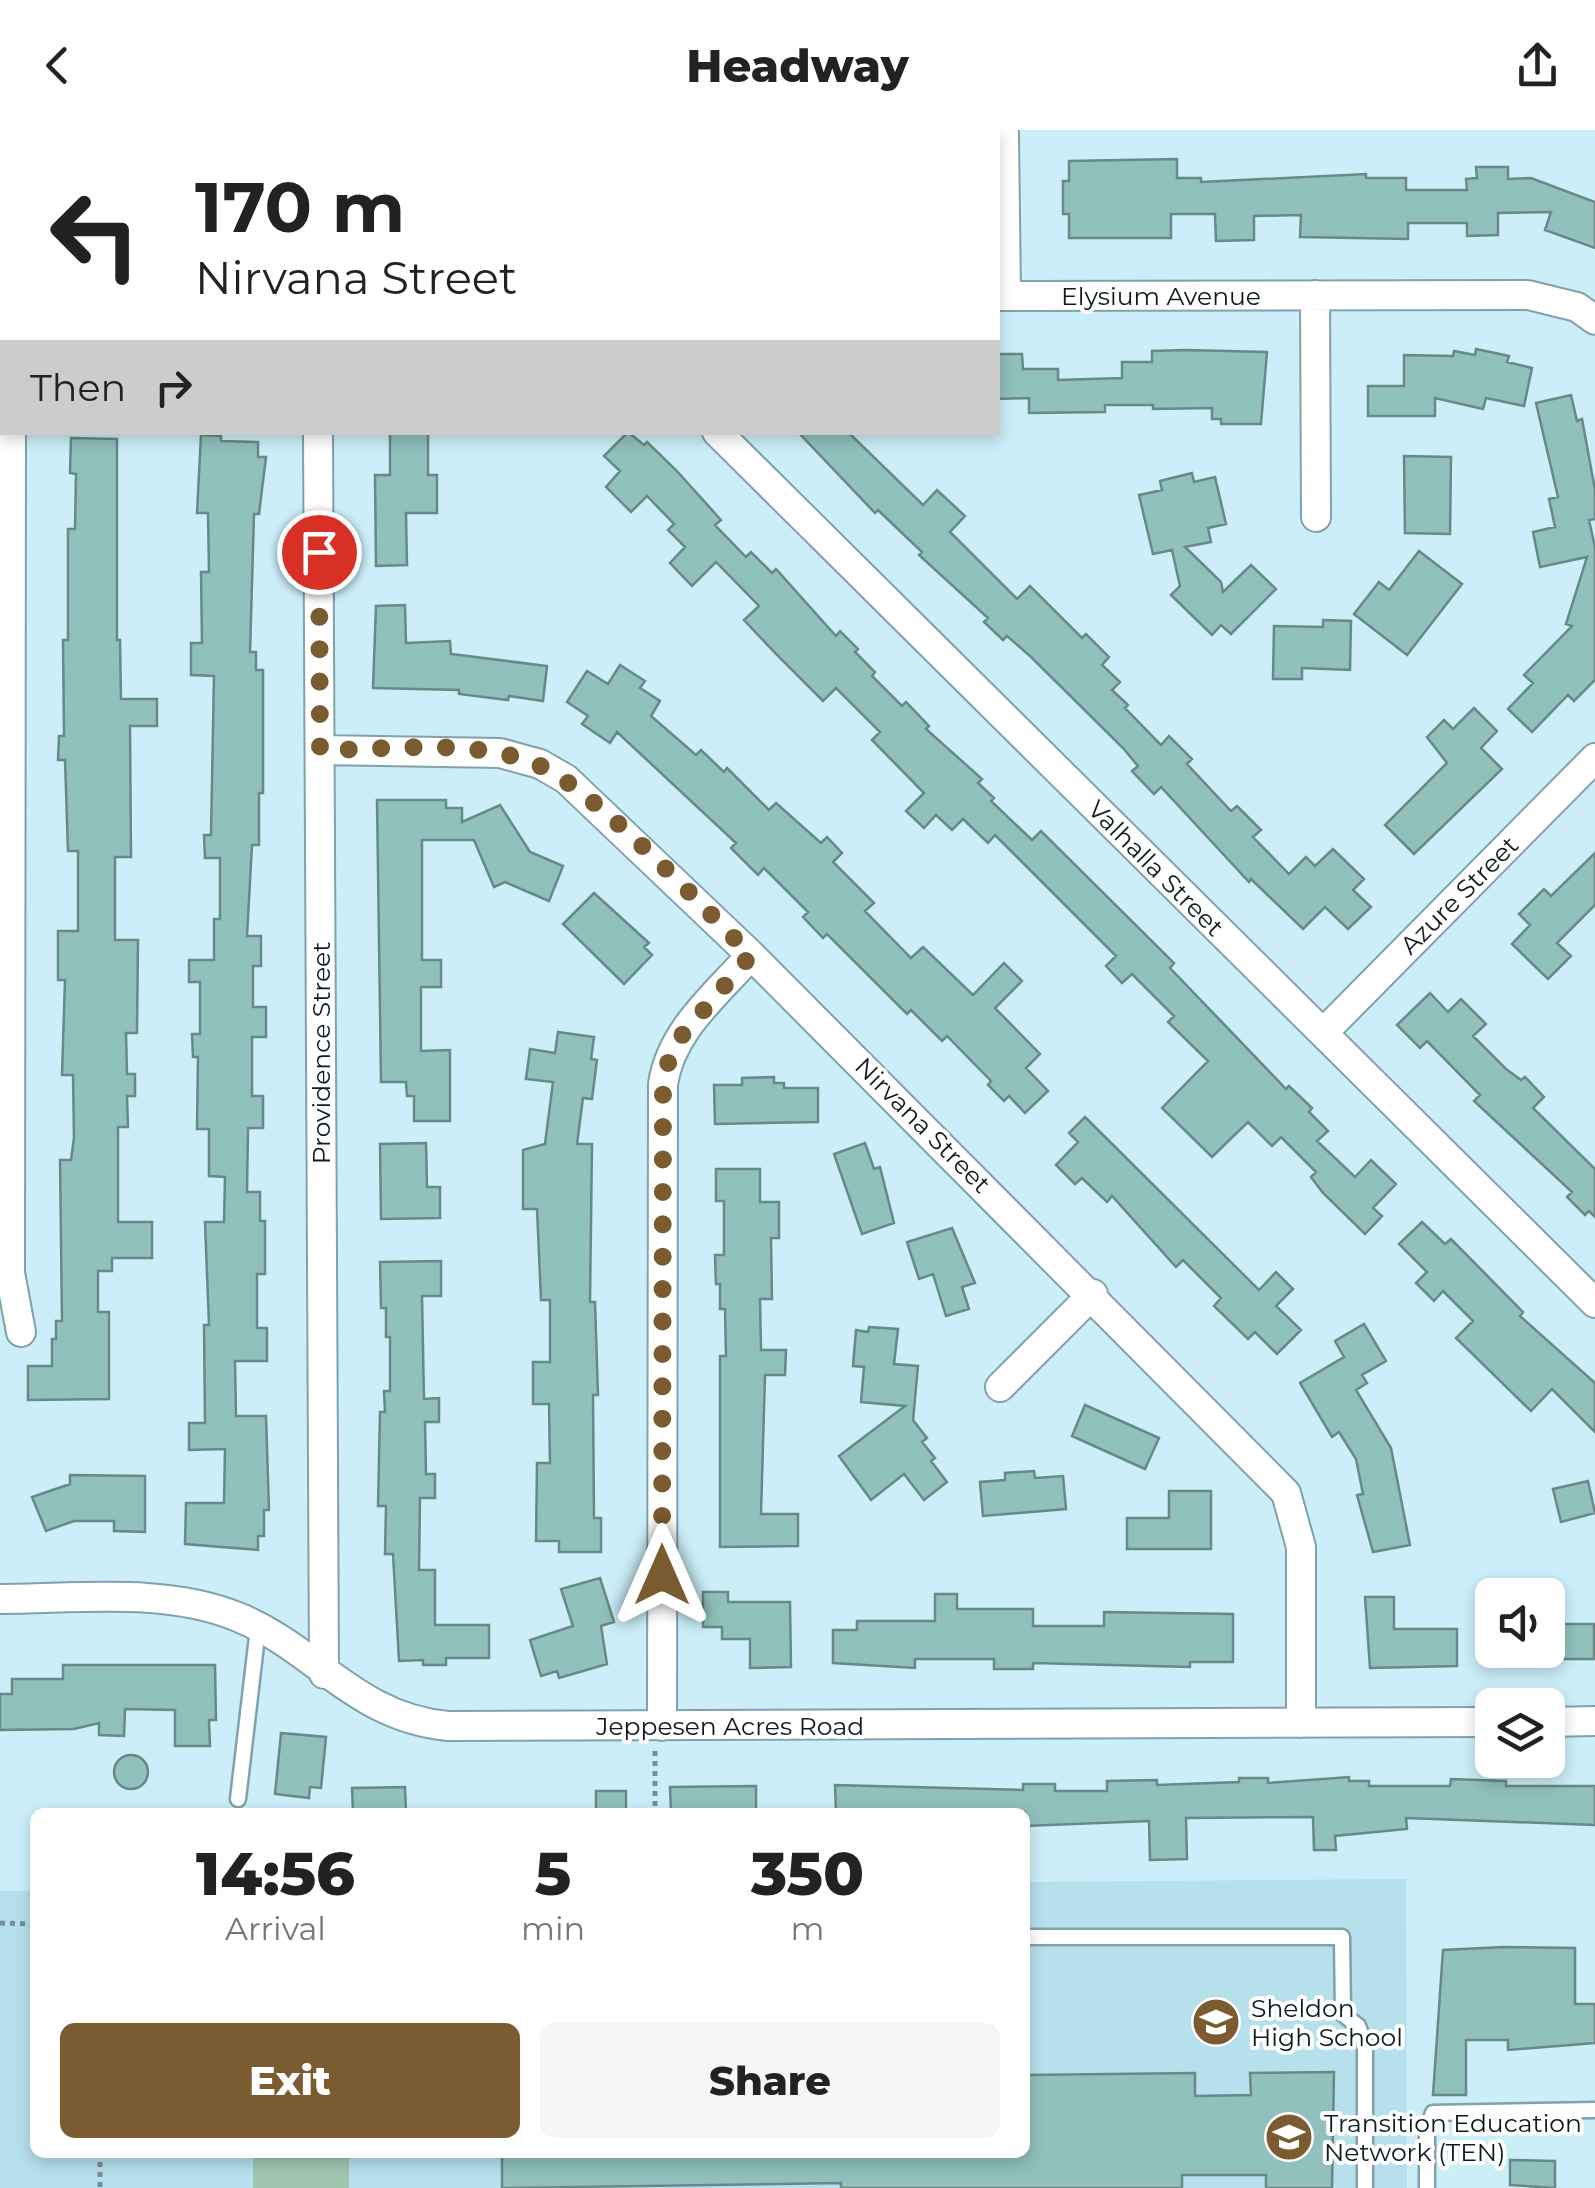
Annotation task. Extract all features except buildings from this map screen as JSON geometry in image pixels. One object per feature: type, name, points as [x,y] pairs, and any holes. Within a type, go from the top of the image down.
[{"type":"street","name":"Elysium Avenue","points":[[1004,134],[1002,296],[1528,295],[1577,307],[1595,320]]},
{"type":"street","points":[[1316,295],[1316,517]]},
{"type":"street","points":[[11,435],[6,1112],[10,1273],[21,1332]]},
{"type":"street","name":"Providence Street","points":[[318,435],[324,1674]]},
{"type":"street","name":"Valhalla Street","points":[[721,435],[1595,1303]]},
{"type":"street","name":"Nirvana Street","points":[[320,750],[458,749],[500,753],[540,764],[578,789],[751,955],[1286,1492],[1301,1547],[1301,1723]]},
{"type":"street","name":"Azure Street","points":[[1322,1033],[1595,758]]},
{"type":"street","points":[[658,1726],[663,1084],[672,1047],[751,955]]},
{"type":"street","points":[[1000,1387],[1092,1294]]},
{"type":"street","name":"Jeppesen Acres Road","points":[[0,1599],[183,1602],[258,1628],[386,1712],[439,1725],[1475,1722]]},
{"type":"street","points":[[1565,1722],[1595,1722]]},
{"type":"lane","points":[[238,1799],[258,1628]]},
{"type":"lane","points":[[1030,1937],[1342,1936],[1343,2014],[1358,2026],[1365,2045],[1365,2188]]},
{"type":"lane","points":[[1427,2188],[1427,2129],[1433,2113],[1595,2110]]},
{"type":"path","points":[[655,1808],[658,1726]]},
{"type":"path","points":[[0,1923],[30,1924]]},
{"type":"path","points":[[100,2158],[100,2188]]},
{"type":"shaded area","name":"Sheldon High School","points":[[1406,1879],[1407,2188],[0,2188],[0,1891],[30,1891],[30,2158],[1030,2158],[1030,1882]]},
{"type":"green space","points":[[253,2158],[349,2158],[349,2188],[253,2188]]},
{"type":"place","name":"Sheldon High School","points":[[1216,2022]]},
{"type":"place","name":"Transition Education Network (TEN)","points":[[1289,2137]]},
{"type":"route","points":[[319,552],[320,750],[458,749],[500,753],[540,764],[578,789],[751,955],[672,1047],[663,1084],[662,1575]]}]
